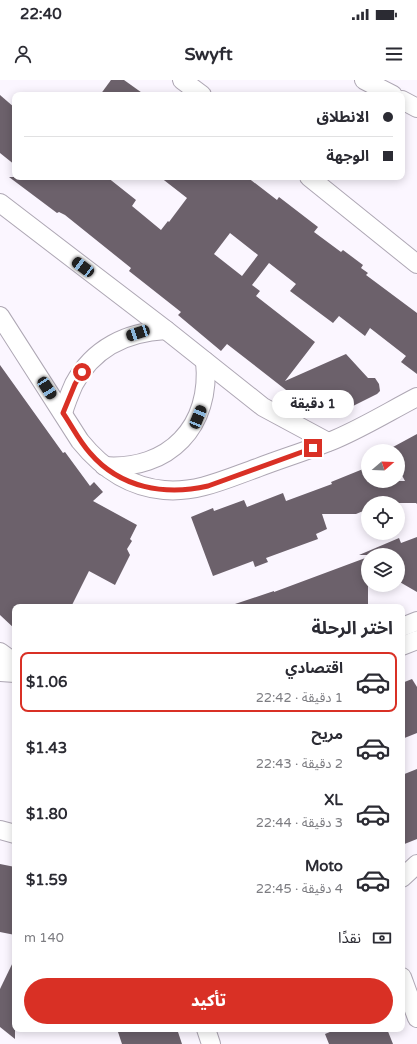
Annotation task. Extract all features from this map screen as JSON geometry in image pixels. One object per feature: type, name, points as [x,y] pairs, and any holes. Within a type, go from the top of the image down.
[{"type":"street","points":[[182,80],[198,92]]},
{"type":"street","points":[[364,80],[387,92]]},
{"type":"street","points":[[405,102],[417,108]]},
{"type":"street","points":[[313,180],[417,264]]},
{"type":"street","points":[[0,203],[166,330],[263,407],[328,442]]},
{"type":"street","points":[[0,316],[80,441],[91,454],[118,476],[147,487],[178,491],[208,486],[328,442],[353,431],[417,398]]},
{"type":"street","points":[[63,413],[75,384],[87,366],[102,352],[125,338],[145,332],[166,330]]},
{"type":"street","points":[[104,466],[132,466],[146,462],[159,457],[181,440],[198,417],[203,403],[207,376],[205,361]]},
{"type":"street","points":[[405,626],[417,621]]},
{"type":"street","points":[[405,645],[417,640]]},
{"type":"street","points":[[0,652],[12,661]]},
{"type":"street","points":[[0,672],[12,673]]},
{"type":"street","points":[[0,830],[12,833]]},
{"type":"street","points":[[405,875],[417,864]]},
{"type":"street","points":[[405,985],[417,1018]]},
{"type":"street","points":[[207,1032],[211,1044]]},
{"type":"building","points":[[111,80],[124,80],[141,92],[102,92]]},
{"type":"building","points":[[0,95],[12,105],[12,163],[0,153]]},
{"type":"building","points":[[13,180],[111,180],[136,200],[132,206],[161,230],[187,198],[164,180],[251,180],[277,200],[279,197],[318,227],[314,232],[341,252],[343,250],[363,265],[361,268],[368,273],[366,275],[417,313],[417,374],[401,362],[406,356],[370,328],[365,336],[339,316],[333,323],[290,291],[296,284],[269,263],[252,285],[260,291],[256,296],[315,342],[285,381],[346,354],[368,378],[375,378],[379,384],[380,391],[377,394],[335,415],[333,412],[325,416],[310,416],[291,403],[295,397],[227,344],[221,351],[178,315],[181,312],[129,271],[131,268],[65,215],[59,212],[57,213]],"holes":[[[230,233],[258,255],[242,276],[214,254]]]},
{"type":"building","points":[[0,365],[63,453],[65,452],[90,486],[94,482],[103,492],[93,501],[137,525],[130,539],[132,541],[127,549],[130,555],[115,585],[89,571],[72,604],[12,604],[12,626],[0,615]]},
{"type":"building","points":[[417,434],[417,504],[405,503],[405,496],[361,496],[361,512],[356,514],[322,514],[327,529],[316,534],[318,539],[266,558],[268,562],[255,567],[253,561],[213,576],[191,517],[213,508],[214,511],[244,500],[247,507],[283,493],[286,501],[332,484],[331,482],[361,470],[361,488],[405,488],[405,444],[399,444]]},
{"type":"building","points":[[417,537],[417,592],[405,585],[405,548],[375,548],[394,540],[400,540],[401,543]]},
{"type":"building","points":[[361,560],[361,592],[368,592],[368,604],[235,604]]},
{"type":"building","points":[[412,679],[417,687],[417,733],[405,738],[405,682]]},
{"type":"building","points":[[417,769],[417,839],[405,844],[405,774]]},
{"type":"building","points":[[0,864],[12,866],[12,934],[0,932]]},
{"type":"building","points":[[12,964],[12,1032],[15,1032],[15,1039],[0,1027],[0,989]]},
{"type":"building","points":[[118,1032],[178,1032],[182,1044],[122,1044]]},
{"type":"building","points":[[330,1032],[388,1032],[393,1044],[329,1044],[325,1034]]},
{"type":"route","points":[[82,372],[75,384],[63,413],[80,441],[104,466],[118,476],[147,487],[178,491],[208,486],[313,448]]}]
